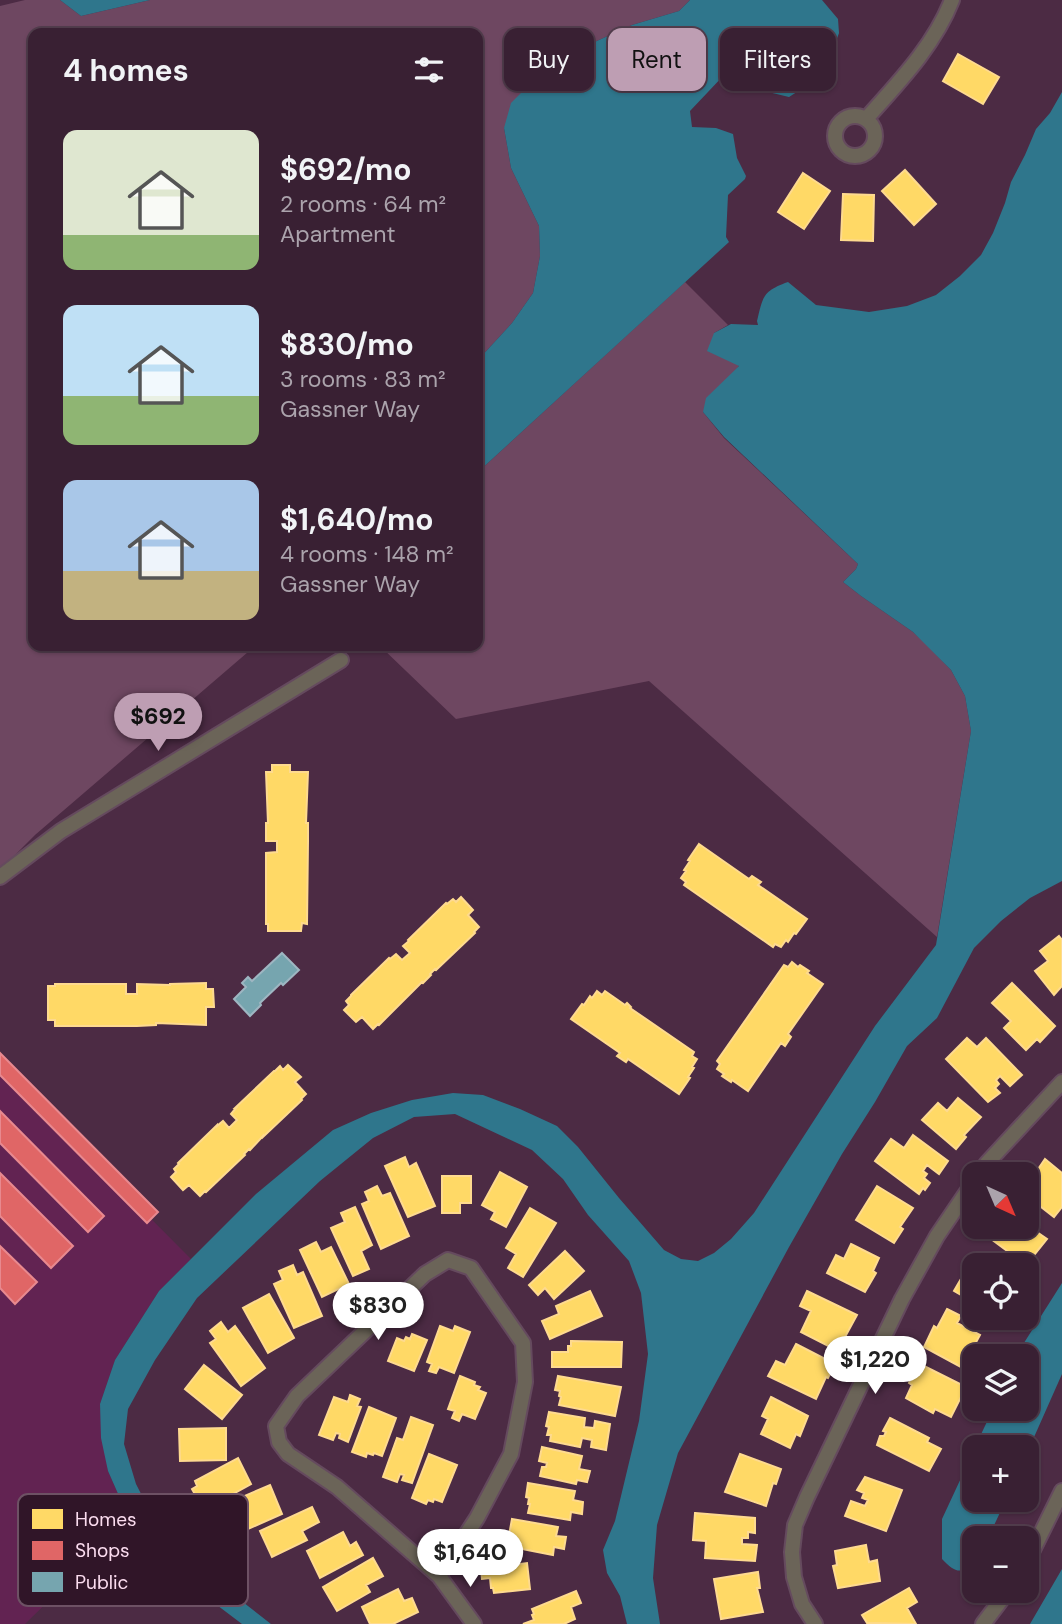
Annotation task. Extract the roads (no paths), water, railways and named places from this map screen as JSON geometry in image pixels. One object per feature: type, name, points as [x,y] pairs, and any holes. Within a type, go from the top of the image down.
[{"type":"street","points":[[866,119],[915,64],[944,20],[952,0]]},
{"type":"street","points":[[0,877],[61,831],[341,660]]},
{"type":"street","points":[[988,1162],[1062,1082]]},
{"type":"street","points":[[815,1624],[802,1604],[794,1577],[792,1552],[795,1525],[902,1299],[937,1236],[962,1199]]},
{"type":"street","points":[[439,1576],[477,1518],[511,1454],[525,1382],[523,1343],[471,1268],[448,1260],[425,1274],[307,1386],[276,1426],[279,1442],[288,1454],[337,1487],[439,1576],[474,1624]]},
{"type":"street","points":[[1039,1538],[1062,1491]]},
{"type":"street","points":[[984,1624],[999,1603]]},
{"type":"water","points":[[60,0],[150,0],[81,16]]},
{"type":"water","points":[[690,0],[822,0],[838,19],[839,33],[836,42],[836,28],[720,28],[720,79],[690,111],[692,127],[716,128],[733,134],[737,158],[746,176],[728,195],[726,237],[729,242],[483,467],[483,355],[512,323],[533,293],[540,256],[539,226],[511,168],[504,128],[511,103],[523,91],[594,91],[594,42],[608,36],[608,91],[706,91],[706,28],[625,28],[679,11]]},
{"type":"water","points":[[764,91],[798,91],[789,97]]},
{"type":"water","points":[[1062,92],[1062,881],[1030,898],[1001,921],[974,948],[937,1018],[907,1046],[789,1247],[678,1453],[657,1525],[653,1578],[660,1624],[627,1624],[620,1596],[607,1573],[603,1550],[615,1521],[639,1421],[648,1354],[641,1293],[629,1261],[588,1215],[563,1179],[532,1150],[455,1114],[414,1117],[373,1138],[320,1181],[197,1298],[155,1360],[128,1409],[124,1444],[141,1494],[118,1494],[108,1471],[101,1438],[100,1404],[115,1360],[159,1291],[256,1194],[333,1130],[371,1113],[412,1100],[453,1093],[483,1095],[557,1126],[578,1147],[664,1250],[681,1259],[698,1261],[714,1253],[731,1239],[754,1213],[875,1026],[936,945],[971,731],[965,696],[951,670],[913,632],[843,582],[858,564],[724,437],[703,412],[706,398],[739,366],[707,351],[714,333],[731,324],[758,325],[765,296],[773,288],[788,282],[816,305],[869,312],[907,306],[936,295],[981,255],[993,233],[1011,182],[1036,129],[1050,113]]},
{"type":"water","points":[[1062,1283],[1062,1374],[1035,1435],[981,1435],[987,1421],[1039,1421],[1039,1344],[1023,1344],[1032,1330],[1039,1330],[1039,1319]]},
{"type":"water","points":[[962,1476],[962,1512],[1000,1512],[994,1526],[962,1526],[962,1570],[958,1571],[942,1559],[942,1519]]},
{"type":"water","points":[[1062,1569],[1062,1624],[1030,1624]]},
{"type":"water","points":[[218,1606],[248,1606],[271,1624],[242,1624]]}]
